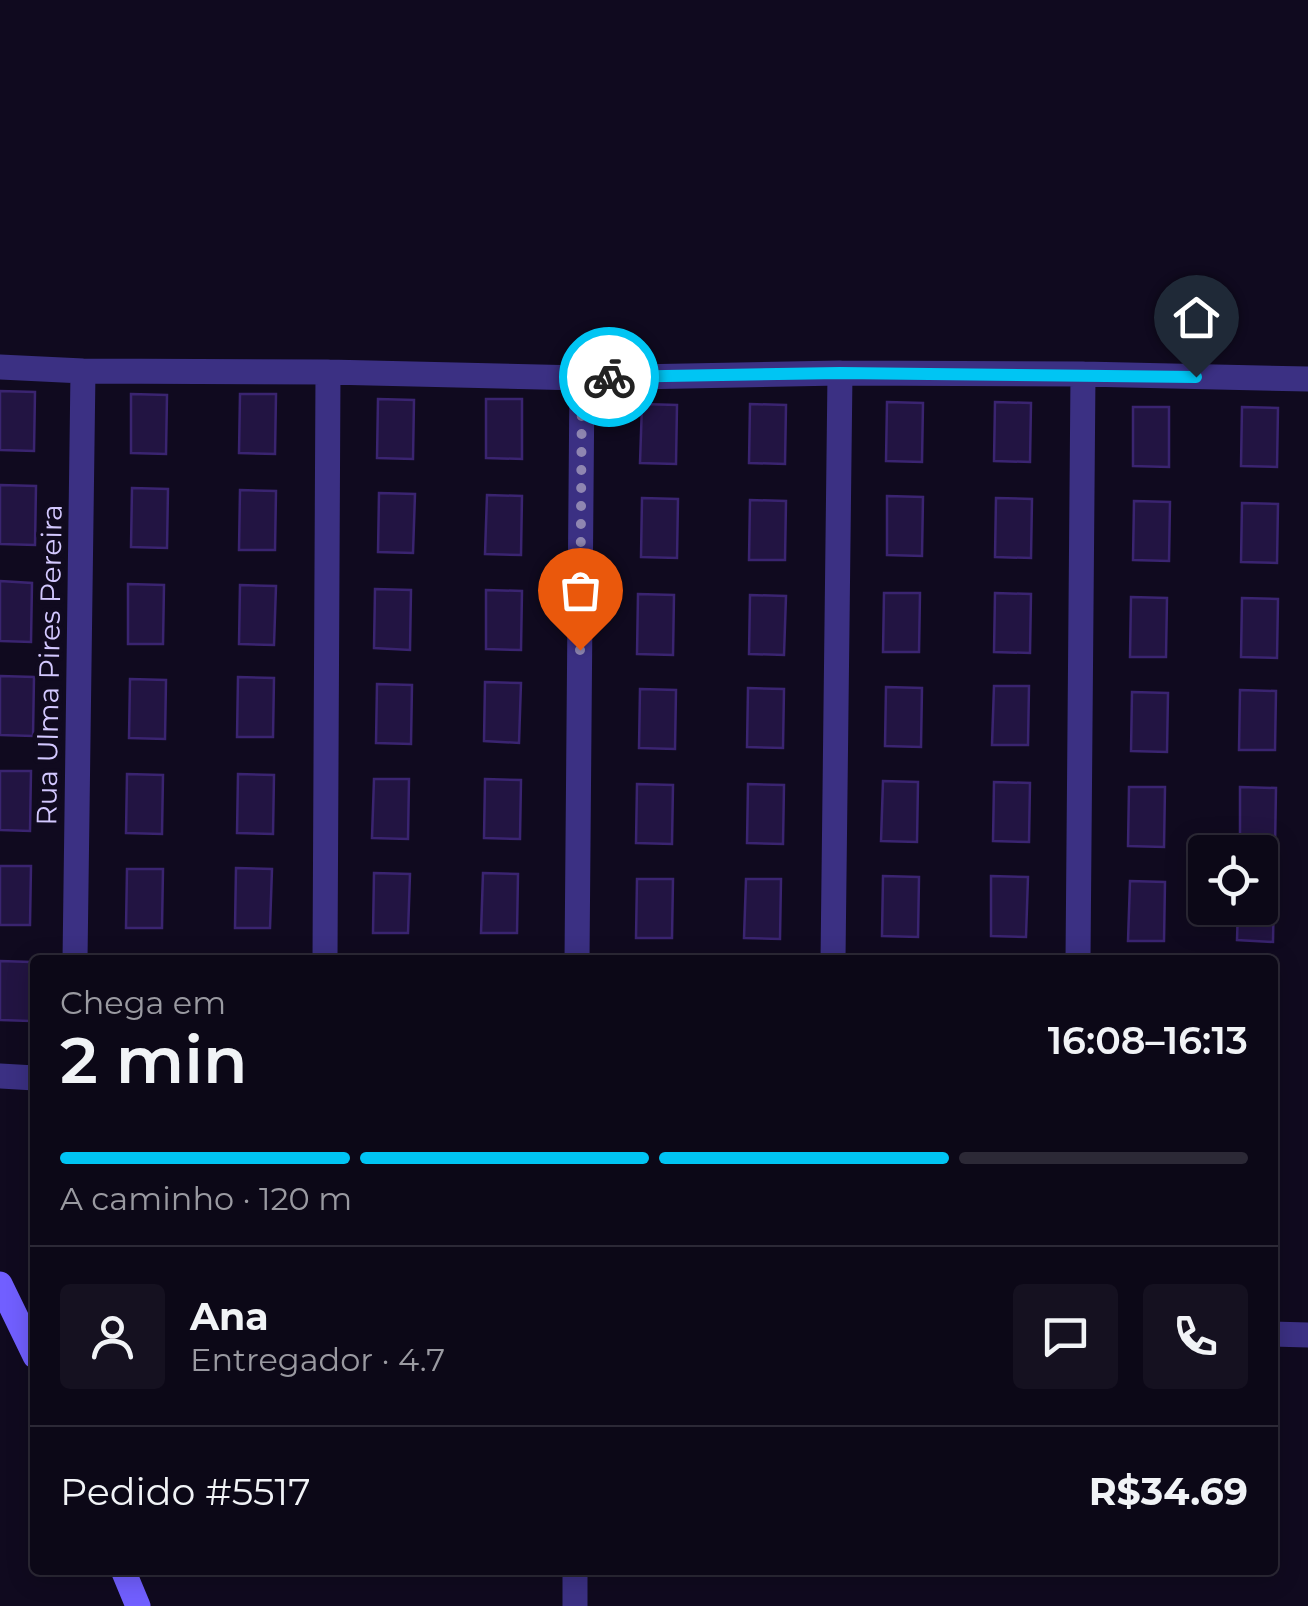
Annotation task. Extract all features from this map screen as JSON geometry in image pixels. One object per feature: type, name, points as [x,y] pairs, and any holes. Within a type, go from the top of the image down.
[{"type":"street","points":[[0,367],[582,378],[840,373],[1308,379]]},
{"type":"street","name":"Rua Ulma Pires Pereira","points":[[76,955],[83,371]]},
{"type":"street","points":[[325,955],[328,372]]},
{"type":"street","points":[[833,955],[840,373]]},
{"type":"street","points":[[1078,955],[1083,374]]},
{"type":"street","points":[[577,955],[582,378]]},
{"type":"street","points":[[0,1076],[30,1078]]},
{"type":"street","points":[[0,1284],[24,1338]]},
{"type":"street","points":[[1278,1334],[1308,1335]]},
{"type":"street","points":[[125,1575],[138,1606]]},
{"type":"street","points":[[575,1575],[575,1606]]},
{"type":"building","points":[[0,391],[35,392],[34,451],[0,450]]},
{"type":"building","points":[[131,394],[167,395],[166,454],[131,453]]},
{"type":"building","points":[[240,394],[276,394],[275,454],[239,453]]},
{"type":"building","points":[[378,399],[414,400],[413,459],[377,458]]},
{"type":"building","points":[[486,399],[522,399],[522,459],[486,458]]},
{"type":"building","points":[[887,402],[923,403],[922,462],[886,461]]},
{"type":"building","points":[[995,402],[1031,403],[1030,462],[994,461]]},
{"type":"building","points":[[642,404],[677,405],[676,464],[640,463]]},
{"type":"building","points":[[750,404],[786,405],[785,464],[749,463]]},
{"type":"building","points":[[1133,407],[1169,407],[1169,467],[1133,466]]},
{"type":"building","points":[[1242,407],[1278,408],[1277,467],[1241,466]]},
{"type":"building","points":[[0,485],[36,486],[35,545],[0,544]]},
{"type":"building","points":[[132,488],[168,489],[167,548],[131,547]]},
{"type":"building","points":[[240,490],[276,491],[275,550],[239,550]]},
{"type":"building","points":[[379,493],[415,494],[413,553],[378,552]]},
{"type":"building","points":[[487,495],[522,496],[521,555],[485,554]]},
{"type":"building","points":[[887,496],[923,497],[922,556],[887,555]]},
{"type":"building","points":[[642,498],[678,499],[677,558],[641,557]]},
{"type":"building","points":[[996,498],[1032,499],[1031,558],[995,557]]},
{"type":"building","points":[[750,500],[786,501],[785,560],[749,560]]},
{"type":"building","points":[[1134,501],[1170,502],[1169,561],[1133,560]]},
{"type":"building","points":[[1242,503],[1278,504],[1277,563],[1241,562]]},
{"type":"building","points":[[0,581],[32,583],[31,642],[0,641]]},
{"type":"building","points":[[128,584],[164,585],[163,644],[128,644]]},
{"type":"building","points":[[240,585],[276,586],[274,645],[239,644]]},
{"type":"building","points":[[375,589],[411,590],[410,650],[374,648]]},
{"type":"building","points":[[486,590],[522,591],[521,650],[486,649]]},
{"type":"building","points":[[884,593],[920,593],[919,652],[883,652]]},
{"type":"building","points":[[995,593],[1031,594],[1030,653],[994,652]]},
{"type":"building","points":[[638,594],[674,595],[673,655],[637,654]]},
{"type":"building","points":[[750,595],[786,596],[784,655],[749,654]]},
{"type":"building","points":[[1131,597],[1167,598],[1166,657],[1130,657]]},
{"type":"building","points":[[1242,598],[1278,599],[1277,658],[1241,657]]},
{"type":"building","points":[[0,676],[34,677],[33,736],[0,735]]},
{"type":"building","points":[[238,677],[274,678],[273,737],[237,737]]},
{"type":"building","points":[[130,679],[166,680],[165,739],[129,738]]},
{"type":"building","points":[[485,682],[521,683],[519,743],[484,741]]},
{"type":"building","points":[[377,684],[412,685],[411,744],[376,743]]},
{"type":"building","points":[[994,686],[1029,686],[1028,745],[992,745]]},
{"type":"building","points":[[886,687],[922,688],[921,747],[885,746]]},
{"type":"building","points":[[748,688],[784,689],[783,748],[747,747]]},
{"type":"building","points":[[640,689],[676,690],[675,749],[639,748]]},
{"type":"building","points":[[1240,690],[1276,691],[1275,750],[1239,750]]},
{"type":"building","points":[[1132,692],[1168,693],[1167,752],[1131,751]]},
{"type":"building","points":[[0,771],[31,771],[30,831],[0,830]]},
{"type":"building","points":[[127,774],[163,775],[162,834],[126,833]]},
{"type":"building","points":[[238,774],[274,775],[273,834],[237,833]]},
{"type":"building","points":[[374,779],[409,779],[408,839],[372,838]]},
{"type":"building","points":[[485,779],[521,780],[520,839],[484,838]]},
{"type":"building","points":[[883,781],[918,782],[917,842],[881,841]]},
{"type":"building","points":[[994,782],[1030,783],[1029,842],[993,841]]},
{"type":"building","points":[[637,784],[673,785],[672,844],[636,843]]},
{"type":"building","points":[[748,784],[784,785],[783,844],[747,843]]},
{"type":"building","points":[[1129,787],[1165,787],[1164,847],[1128,846]]},
{"type":"building","points":[[1240,787],[1276,788],[1275,835],[1240,835]]},
{"type":"building","points":[[0,866],[31,866],[30,925],[0,925]]},
{"type":"building","points":[[236,868],[272,869],[270,928],[235,928]]},
{"type":"building","points":[[127,869],[163,869],[162,928],[126,928]]},
{"type":"building","points":[[374,873],[410,874],[408,933],[373,933]]},
{"type":"building","points":[[483,873],[518,874],[517,933],[481,933]]},
{"type":"building","points":[[883,876],[919,877],[918,937],[882,936]]},
{"type":"building","points":[[991,876],[1028,877],[1026,937],[991,936]]},
{"type":"building","points":[[637,879],[673,879],[672,938],[636,938]]},
{"type":"building","points":[[746,879],[781,879],[780,939],[744,938]]},
{"type":"building","points":[[1130,881],[1165,882],[1164,941],[1128,941]]},
{"type":"building","points":[[1237,925],[1273,925],[1273,942],[1237,940]]},
{"type":"building","points":[[0,961],[30,962],[30,1021],[0,1020]]},
{"type":"way so far","points":[[580,650],[582,378],[609,377]]},
{"type":"route","points":[[609,377],[840,373],[1196,377]]}]
